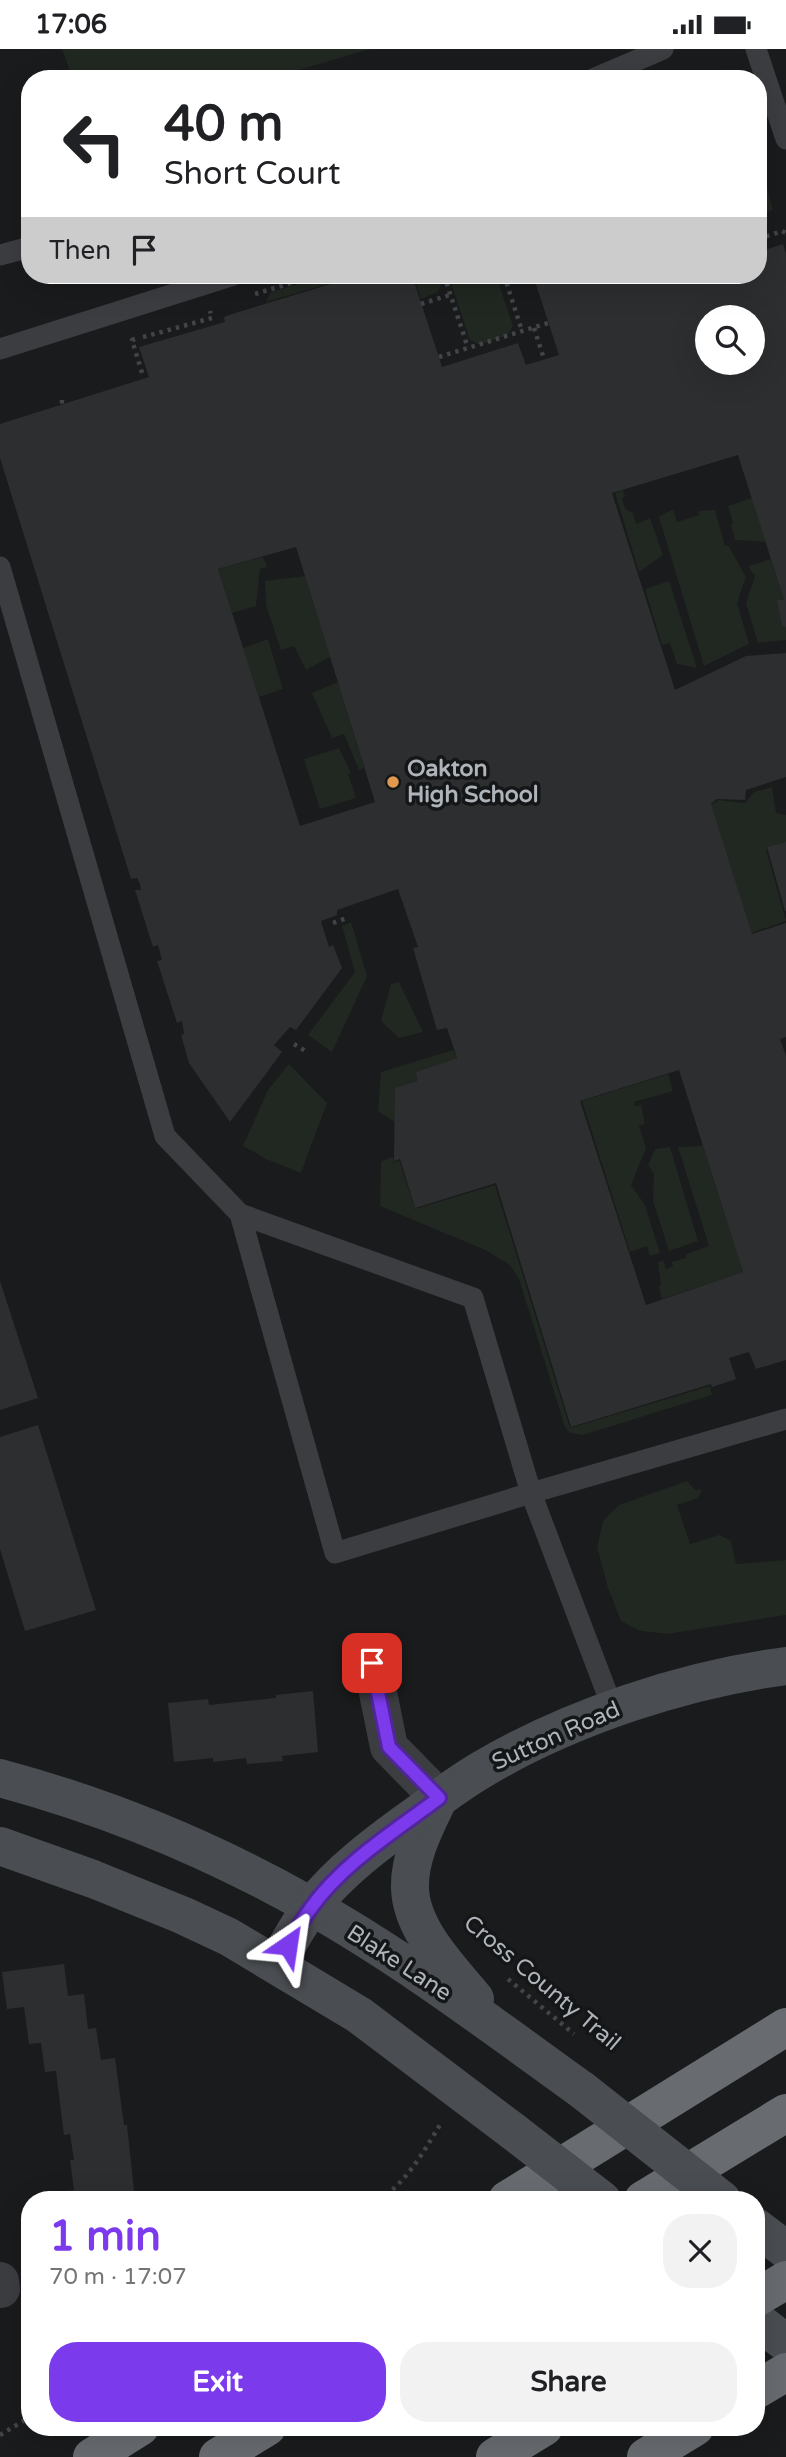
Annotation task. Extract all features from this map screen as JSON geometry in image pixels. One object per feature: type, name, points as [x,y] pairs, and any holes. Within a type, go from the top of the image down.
[{"type":"highway","points":[[522,2191],[786,2027]]},
{"type":"highway","points":[[658,2191],[786,2113]]},
{"type":"highway","points":[[765,2293],[786,2280]]},
{"type":"highway","points":[[765,2385],[786,2372]]},
{"type":"highway","points":[[92,2457],[126,2436]]},
{"type":"highway","points":[[218,2457],[252,2436]]},
{"type":"highway","points":[[495,2457],[529,2436]]},
{"type":"highway","points":[[646,2457],[680,2436]]},
{"type":"main road","name":"Sutton Road","points":[[276,1964],[312,1907],[340,1875],[439,1798],[480,1770],[526,1745],[613,1709],[717,1678],[786,1666]]},
{"type":"main road","name":"Blake Lane","points":[[0,1778],[51,1792],[149,1827],[261,1879],[312,1907],[425,1979],[582,2090],[711,2191]]},
{"type":"main road","points":[[439,1798],[421,1836],[413,1863],[410,1889],[416,1917],[450,1968],[502,2033]]},
{"type":"main road","points":[[0,1846],[182,1915],[229,1937],[276,1964],[359,2015],[590,2191]]},
{"type":"main road","points":[[765,2234],[786,2250]]},
{"type":"main road","points":[[765,2327],[786,2343]]},
{"type":"street","points":[[372,1663],[389,1747],[439,1798]]},
{"type":"street","points":[[0,2281],[1,2289]]},
{"type":"lane","points":[[614,70],[663,49]]},
{"type":"lane","points":[[756,49],[763,70]]},
{"type":"lane","points":[[767,82],[786,139]]},
{"type":"lane","points":[[0,255],[21,249]]},
{"type":"lane","points":[[0,349],[206,284]]},
{"type":"lane","points":[[0,567],[165,1136],[240,1214],[473,1298],[531,1493],[613,1709]]},
{"type":"lane","points":[[240,1214],[335,1553],[786,1419]]},
{"type":"path","points":[[767,236],[782,231],[786,233]]},
{"type":"path","points":[[446,284],[468,348]]},
{"type":"path","points":[[507,284],[522,331]]},
{"type":"path","points":[[421,304],[450,295]]},
{"type":"path","points":[[439,357],[548,323]]},
{"type":"path","points":[[534,328],[544,359]]},
{"type":"path","points":[[132,340],[143,376]]},
{"type":"path","points":[[333,923],[347,918]]},
{"type":"path","points":[[294,1044],[307,1052]]},
{"type":"path","name":"Cross County Trail","points":[[503,1975],[578,2038]]},
{"type":"path","points":[[392,2191],[419,2160],[445,2116]]},
{"type":"path","points":[[0,2435],[21,2422]]},
{"type":"shaded area","points":[[62,49],[370,49],[299,70],[70,70]]},
{"type":"shaded area","points":[[767,188],[773,210],[767,212]]},
{"type":"shaded area","points":[[298,284],[327,284],[266,302],[271,292]]},
{"type":"shaded area","points":[[416,284],[441,284],[438,292],[421,299]]},
{"type":"shaded area","points":[[451,284],[499,284],[513,326],[508,335],[480,345],[470,340]]},
{"type":"shaded area","points":[[623,490],[625,509],[633,513],[636,524],[650,518],[663,555],[639,572],[615,493]]},
{"type":"shaded area","points":[[752,498],[766,542],[735,540],[728,506]]},
{"type":"shaded area","points":[[673,509],[677,522],[699,515],[699,511],[715,510],[725,546],[728,545],[746,577],[737,603],[749,644],[704,666],[659,517]]},
{"type":"shaded area","points":[[263,557],[267,567],[260,569],[256,606],[232,613],[218,569]]},
{"type":"shaded area","points":[[771,559],[784,600],[777,600],[782,626],[786,627],[786,640],[758,643],[746,603],[755,576],[748,566]]},
{"type":"shaded area","points":[[305,576],[330,657],[306,670],[294,646],[281,650],[266,605],[265,581]]},
{"type":"shaded area","points":[[669,581],[697,668],[677,664],[670,643],[662,645],[645,589]]},
{"type":"shaded area","points":[[268,639],[283,689],[259,697],[243,648]]},
{"type":"shaded area","points":[[338,682],[364,768],[359,770],[344,734],[332,738],[312,693]]},
{"type":"shaded area","points":[[339,748],[351,773],[348,774],[356,798],[320,809],[304,759]]},
{"type":"shaded area","points":[[772,787],[776,813],[786,815],[786,842],[766,849],[786,921],[751,933],[711,805],[719,800],[745,803],[754,792]]},
{"type":"shaded area","points":[[351,922],[367,976],[332,1052],[308,1035],[355,972],[342,926]]},
{"type":"shaded area","points":[[399,982],[423,1032],[399,1038],[381,1021],[391,984]]},
{"type":"shaded area","points":[[453,1050],[457,1058],[416,1072],[417,1081],[395,1088],[395,1122],[378,1111],[381,1072]]},
{"type":"shaded area","points":[[289,1064],[327,1103],[301,1173],[243,1146],[268,1090]]},
{"type":"shaded area","points":[[668,1074],[673,1091],[634,1102],[635,1106],[641,1105],[645,1124],[639,1126],[646,1148],[631,1185],[645,1205],[660,1253],[650,1256],[647,1246],[630,1252],[582,1101]]},
{"type":"shaded area","points":[[703,1146],[743,1272],[662,1299],[658,1262],[663,1260],[666,1269],[673,1266],[671,1262],[686,1258],[686,1254],[709,1246],[678,1147]]},
{"type":"shaded area","points":[[670,1147],[698,1241],[669,1251],[653,1201],[654,1174],[648,1165],[655,1149]]},
{"type":"shaded area","points":[[393,1157],[394,1163],[399,1160],[415,1209],[495,1185],[570,1428],[710,1386],[712,1395],[583,1435],[570,1433],[565,1427],[519,1279],[510,1265],[485,1250],[380,1206],[381,1161]]},
{"type":"shaded area","points":[[687,1481],[695,1490],[702,1489],[698,1498],[677,1505],[690,1544],[719,1535],[731,1541],[736,1564],[786,1560],[786,1615],[668,1634],[640,1631],[621,1621],[608,1588],[597,1547],[603,1521],[619,1505]]},
{"type":"building","points":[[783,244],[786,254],[786,627],[782,626],[777,600],[784,600],[738,455],[612,493],[675,690],[746,656],[786,653],[786,777],[746,790],[745,800],[717,799],[711,804],[752,934],[786,923],[786,1037],[780,1039],[786,1056],[786,1360],[756,1369],[749,1352],[729,1358],[736,1379],[712,1387],[711,1384],[571,1427],[496,1183],[415,1208],[400,1159],[394,1161],[395,1088],[417,1081],[416,1072],[457,1058],[447,1028],[437,1030],[413,948],[418,947],[398,889],[337,910],[337,915],[321,921],[329,947],[333,945],[342,968],[296,1030],[290,1027],[274,1045],[282,1052],[230,1122],[189,1063],[181,1035],[184,1034],[182,1021],[177,1023],[157,961],[162,960],[158,945],[153,947],[135,890],[141,890],[140,884],[137,878],[131,879],[0,458],[0,424],[149,377],[139,347],[225,322],[224,317],[232,314],[330,284],[415,284],[442,367],[518,343],[526,365],[559,355],[536,284],[767,284],[767,249]],"holes":[[[296,547],[375,802],[300,826],[218,569]],[[679,1070],[743,1272],[646,1305],[580,1101]]]},
{"type":"building","points":[[786,842],[786,911],[785,911],[767,847]]},
{"type":"building","points":[[0,1281],[38,1398],[0,1410]]},
{"type":"building","points":[[38,1425],[96,1610],[25,1631],[0,1549],[0,1437]]},
{"type":"building","points":[[313,1691],[318,1752],[282,1756],[283,1761],[247,1764],[246,1758],[213,1762],[213,1758],[174,1762],[168,1703],[208,1699],[209,1705]]},
{"type":"building","points":[[64,1964],[68,1996],[84,1994],[88,2029],[96,2028],[101,2060],[115,2058],[124,2125],[127,2125],[134,2191],[67,2191],[74,2190],[70,2160],[74,2160],[70,2134],[64,2135],[56,2071],[45,2072],[41,2043],[29,2044],[24,2007],[7,2009],[2,1972]]},
{"type":"place","name":"Oakton High School","points":[[393,782]]},
{"type":"route","points":[[288,1945],[312,1907],[340,1875],[439,1798],[389,1747],[372,1663]]}]
